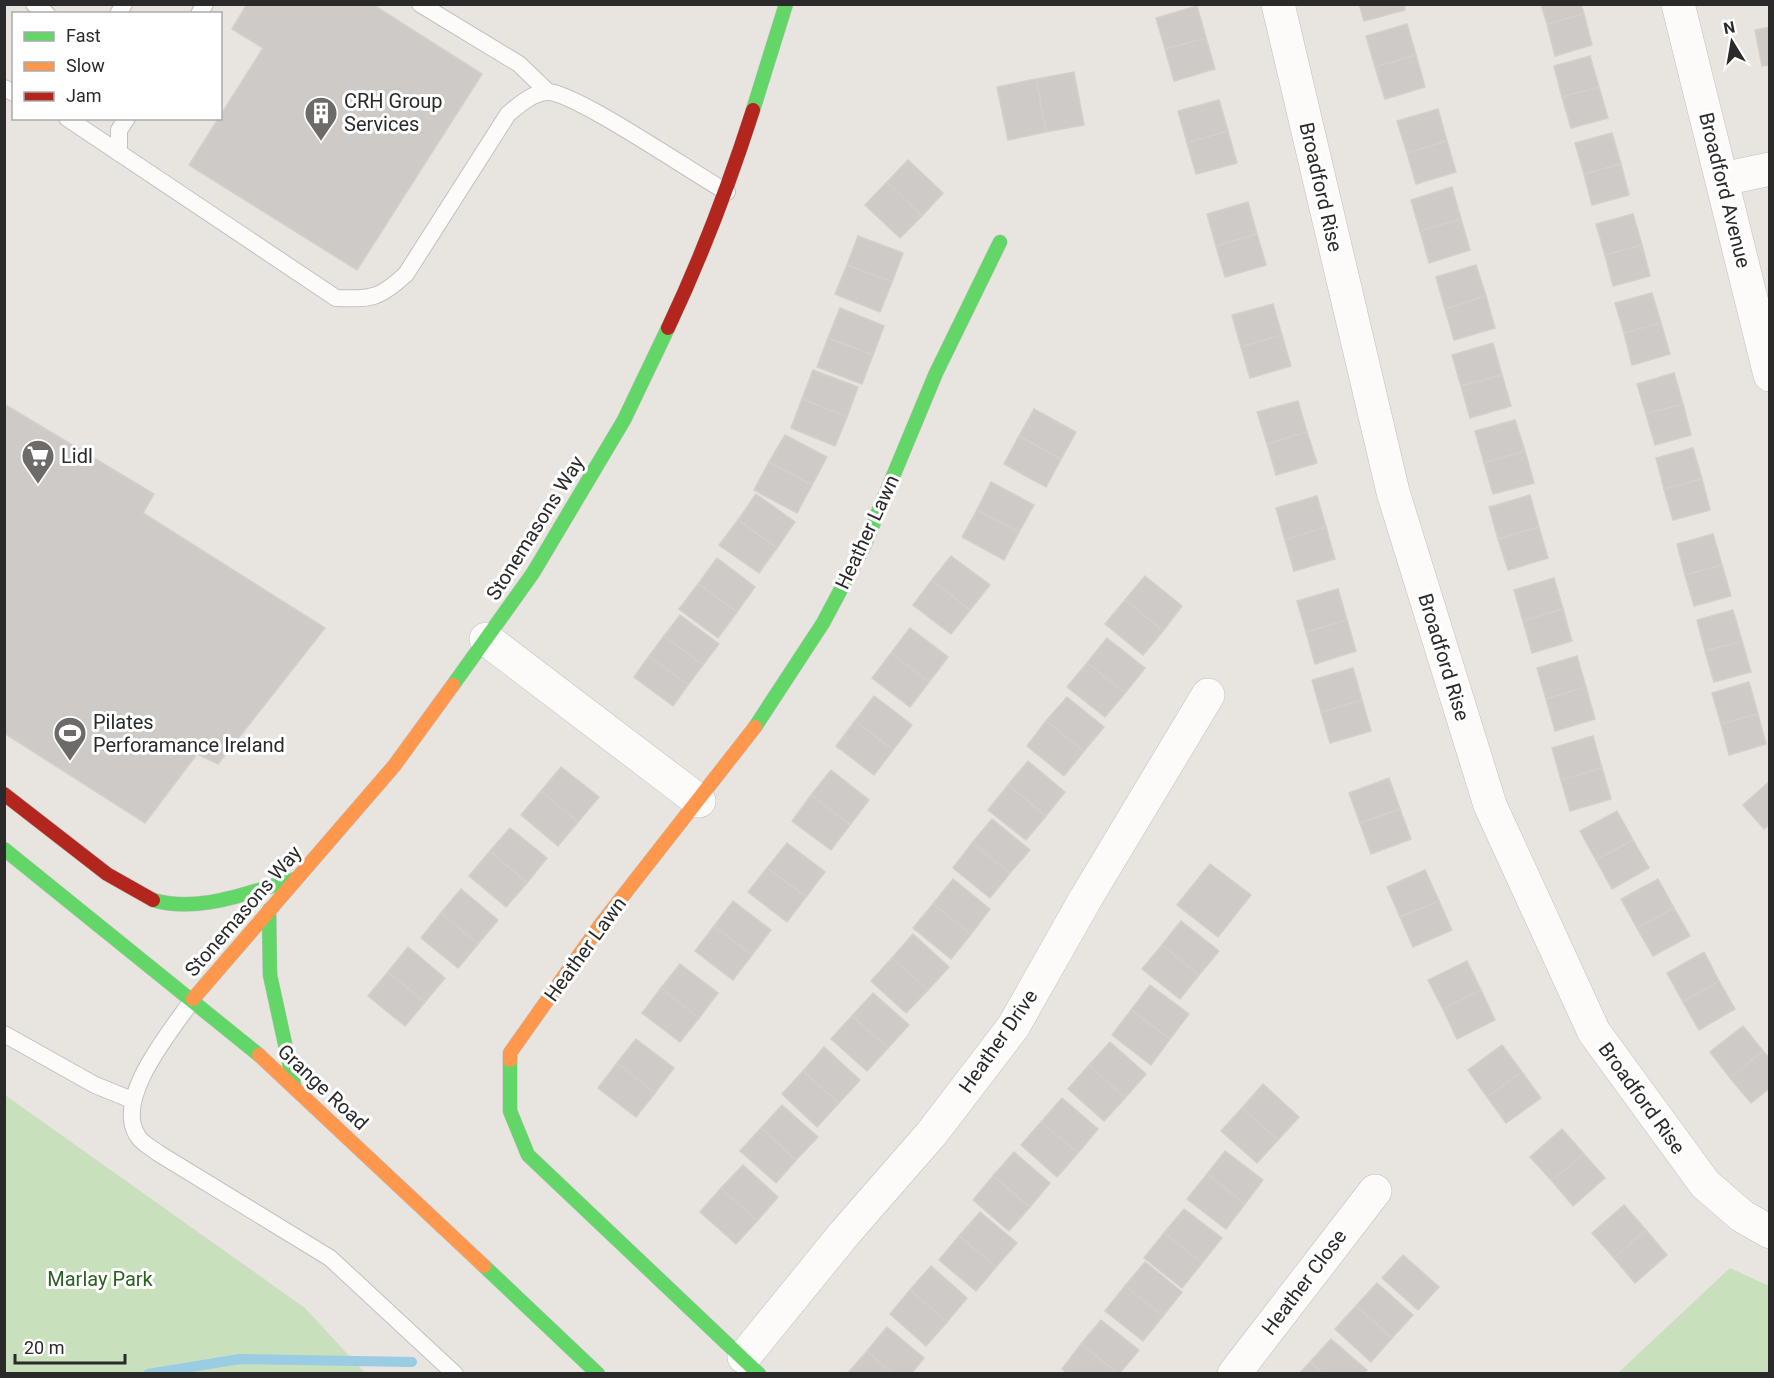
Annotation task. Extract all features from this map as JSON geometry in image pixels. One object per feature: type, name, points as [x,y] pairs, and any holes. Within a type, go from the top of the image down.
[{"type":"street","name":"Stonemasons Way","points":[[193,999],[236,946],[394,766],[533,573],[624,420],[696,269],[727,192],[786,4]]},
{"type":"street","name":"Broadford Rise","points":[[1278,4],[1393,492],[1490,805],[1594,1032],[1705,1184],[1742,1215],[1770,1232]]},
{"type":"street","name":"Broadford Avenue","points":[[1678,4],[1770,375]]},
{"type":"street","points":[[1723,179],[1770,169]]},
{"type":"street","name":"Heather Lawn","points":[[751,1365],[528,1155],[510,1111],[510,1053],[601,924],[767,711],[823,623],[864,546],[936,373],[999,242]]},
{"type":"street","points":[[486,639],[699,801]]},
{"type":"street","name":"Heather Drive","points":[[751,1365],[844,1234],[932,1133],[1013,1027],[1086,898],[1208,695]]},
{"type":"street","points":[[4,794],[138,894],[164,904],[191,904],[296,879]]},
{"type":"street","name":"Grange Road","points":[[4,849],[193,999],[294,1085],[598,1374]]},
{"type":"street","points":[[269,910],[270,975],[294,1085]]},
{"type":"street","name":"Heather Close","points":[[1234,1374],[1375,1191]]},
{"type":"lane","points":[[420,4],[519,64],[548,92],[577,101],[727,192]]},
{"type":"lane","points":[[70,120],[336,298],[364,299],[385,293],[406,274],[508,114],[526,99],[548,92]]},
{"type":"lane","points":[[119,153],[119,130],[126,120]]},
{"type":"lane","points":[[193,999],[152,1059],[132,1100],[130,1119],[137,1137],[158,1153],[330,1258],[455,1374]]},
{"type":"lane","points":[[4,1034],[95,1085],[132,1100]]},
{"type":"green space","name":"Marlay Park","points":[[5,1095],[305,1308],[365,1373],[5,1373]]},
{"type":"green space","points":[[1730,1268],[1769,1286],[1769,1373],[1618,1373]]},
{"type":"building","name":"CRH Group Services","points":[[247,4],[372,4],[482,74],[357,270],[189,165],[217,120],[222,120],[222,113],[263,48],[232,29]]},
{"type":"building","points":[[1359,4],[1404,4],[1405,10],[1364,21]]},
{"type":"building","points":[[1541,4],[1581,4],[1584,14],[1547,24]]},
{"type":"building","points":[[1197,6],[1206,38],[1165,49],[1156,18]]},
{"type":"building","points":[[1584,14],[1592,45],[1555,56],[1547,24]]},
{"type":"building","points":[[1407,24],[1416,55],[1375,67],[1366,36]]},
{"type":"building","points":[[1770,27],[1770,65],[1762,66],[1755,30]]},
{"type":"building","points":[[1206,38],[1215,69],[1174,81],[1165,49]]},
{"type":"building","points":[[1416,55],[1425,87],[1385,99],[1375,67]]},
{"type":"building","points":[[1590,56],[1599,87],[1562,97],[1554,66]]},
{"type":"building","points":[[1074,72],[1084,125],[1046,132],[1036,79]]},
{"type":"building","points":[[1036,79],[1046,132],[1008,140],[997,87]]},
{"type":"building","points":[[1599,87],[1608,118],[1571,128],[1562,97]]},
{"type":"building","points":[[1219,100],[1228,131],[1187,143],[1178,111]]},
{"type":"building","points":[[1438,109],[1447,141],[1407,153],[1397,121]]},
{"type":"building","points":[[1228,131],[1237,163],[1196,174],[1187,143]]},
{"type":"building","points":[[1612,133],[1621,164],[1584,174],[1575,143]]},
{"type":"building","points":[[1447,141],[1456,172],[1416,184],[1407,153]]},
{"type":"building","points":[[908,160],[943,193],[922,216],[887,182]]},
{"type":"building","points":[[1621,164],[1629,195],[1592,205],[1584,174]]},
{"type":"building","points":[[887,182],[922,216],[900,238],[865,205]]},
{"type":"building","points":[[1452,187],[1461,219],[1420,231],[1411,200]]},
{"type":"building","points":[[1248,202],[1257,234],[1216,246],[1207,214]]},
{"type":"building","points":[[1633,214],[1642,245],[1605,255],[1596,224]]},
{"type":"building","points":[[1461,219],[1470,250],[1429,263],[1420,231]]},
{"type":"building","points":[[1257,234],[1266,265],[1225,277],[1216,246]]},
{"type":"building","points":[[858,236],[903,253],[892,282],[847,265]]},
{"type":"building","points":[[1642,245],[1650,276],[1613,286],[1605,255]]},
{"type":"building","points":[[847,265],[892,282],[880,312],[835,294]]},
{"type":"building","points":[[1476,265],[1486,296],[1445,309],[1436,277]]},
{"type":"building","points":[[1652,293],[1661,323],[1624,333],[1615,303]]},
{"type":"building","points":[[1486,296],[1495,328],[1454,340],[1445,309]]},
{"type":"building","points":[[1273,304],[1282,335],[1241,347],[1232,315]]},
{"type":"building","points":[[840,308],[884,326],[873,355],[828,338]]},
{"type":"building","points":[[1661,323],[1670,354],[1632,365],[1624,333]]},
{"type":"building","points":[[1282,335],[1291,366],[1250,378],[1241,347]]},
{"type":"building","points":[[828,338],[873,355],[862,384],[817,367]]},
{"type":"building","points":[[1493,343],[1502,375],[1461,386],[1452,355]]},
{"type":"building","points":[[813,370],[858,387],[847,417],[802,399]]},
{"type":"building","points":[[1674,373],[1683,404],[1646,414],[1637,384]]},
{"type":"building","points":[[1502,375],[1511,406],[1470,418],[1461,386]]},
{"type":"building","points":[[802,399],[847,417],[835,446],[791,428]]},
{"type":"building","points":[[1298,401],[1307,432],[1267,444],[1257,412]]},
{"type":"building","points":[[4,404],[154,494],[143,513],[325,628],[218,764],[197,754],[145,823],[4,733]]},
{"type":"building","points":[[1683,404],[1691,435],[1655,445],[1646,414]]},
{"type":"building","points":[[1034,409],[1076,432],[1061,459],[1019,436]]},
{"type":"building","points":[[1515,420],[1525,451],[1484,463],[1475,431]]},
{"type":"building","points":[[1307,432],[1317,463],[1276,475],[1267,444]]},
{"type":"building","points":[[785,435],[827,457],[812,485],[769,462]]},
{"type":"building","points":[[1019,436],[1061,459],[1046,487],[1004,464]]},
{"type":"building","points":[[1693,448],[1702,479],[1664,489],[1656,458]]},
{"type":"building","points":[[1525,451],[1534,483],[1493,494],[1484,463]]},
{"type":"building","points":[[769,462],[812,485],[797,513],[754,490]]},
{"type":"building","points":[[1702,479],[1710,510],[1673,520],[1664,489]]},
{"type":"building","points":[[991,482],[1034,505],[1019,532],[977,510]]},
{"type":"building","points":[[756,494],[795,522],[777,548],[738,520]]},
{"type":"building","points":[[1530,495],[1539,527],[1498,539],[1489,507]]},
{"type":"building","points":[[1317,496],[1326,527],[1285,540],[1276,508]]},
{"type":"building","points":[[977,510],[1019,532],[1004,560],[962,537]]},
{"type":"building","points":[[738,520],[777,548],[759,573],[719,545]]},
{"type":"building","points":[[1326,527],[1335,559],[1294,571],[1285,540]]},
{"type":"building","points":[[1539,527],[1548,558],[1508,570],[1498,539]]},
{"type":"building","points":[[1713,534],[1722,565],[1685,575],[1677,544]]},
{"type":"building","points":[[951,556],[990,585],[970,610],[932,580]]},
{"type":"building","points":[[717,558],[755,587],[737,612],[698,584]]},
{"type":"building","points":[[1722,565],[1731,596],[1694,606],[1685,575]]},
{"type":"building","points":[[1145,576],[1182,606],[1163,631],[1125,600]]},
{"type":"building","points":[[1554,578],[1563,609],[1523,621],[1514,590]]},
{"type":"building","points":[[932,580],[970,610],[951,634],[913,605]]},
{"type":"building","points":[[698,584],[737,612],[718,638],[679,609]]},
{"type":"building","points":[[1338,589],[1347,620],[1306,632],[1297,601]]},
{"type":"building","points":[[1125,600],[1163,631],[1143,655],[1105,624]]},
{"type":"building","points":[[1563,609],[1572,641],[1532,653],[1523,621]]},
{"type":"building","points":[[1733,610],[1742,641],[1705,651],[1697,620]]},
{"type":"building","points":[[680,615],[719,644],[703,665],[664,636]]},
{"type":"building","points":[[1347,620],[1356,651],[1315,664],[1306,632]]},
{"type":"building","points":[[910,628],[948,657],[929,682],[891,653]]},
{"type":"building","points":[[664,636],[703,665],[688,685],[649,656]]},
{"type":"building","points":[[1107,638],[1145,668],[1125,693],[1087,663]]},
{"type":"building","points":[[1742,641],[1751,672],[1714,682],[1705,651]]},
{"type":"building","points":[[891,653],[929,682],[910,707],[872,678]]},
{"type":"building","points":[[649,656],[688,685],[673,706],[634,677]]},
{"type":"building","points":[[1577,656],[1586,687],[1546,699],[1537,668]]},
{"type":"building","points":[[1087,663],[1125,693],[1105,717],[1067,687]]},
{"type":"building","points":[[1353,668],[1362,700],[1321,712],[1312,680]]},
{"type":"building","points":[[1749,682],[1758,714],[1721,724],[1712,693]]},
{"type":"building","points":[[1586,687],[1595,719],[1555,731],[1546,699]]},
{"type":"building","points":[[874,696],[912,725],[893,750],[855,721]]},
{"type":"building","points":[[1067,697],[1104,727],[1084,751],[1046,721]]},
{"type":"building","points":[[1362,700],[1371,731],[1330,743],[1321,712]]},
{"type":"building","points":[[1758,714],[1766,744],[1729,755],[1721,724]]},
{"type":"building","points":[[855,721],[893,750],[874,775],[836,746]]},
{"type":"building","points":[[1046,721],[1084,751],[1064,776],[1027,746]]},
{"type":"building","points":[[1593,736],[1602,768],[1561,780],[1552,748]]},
{"type":"building","points":[[1028,761],[1065,792],[1046,816],[1008,785]]},
{"type":"building","points":[[561,767],[599,797],[578,822],[541,791]]},
{"type":"building","points":[[1602,768],[1611,799],[1570,811],[1561,780]]},
{"type":"building","points":[[831,770],[869,800],[850,825],[811,795]]},
{"type":"building","points":[[1389,778],[1400,809],[1360,823],[1349,793]]},
{"type":"building","points":[[1770,781],[1770,824],[1764,829],[1743,805]]},
{"type":"building","points":[[1008,785],[1046,816],[1026,840],[988,810]]},
{"type":"building","points":[[541,791],[578,822],[558,846],[521,815]]},
{"type":"building","points":[[811,795],[850,825],[831,850],[792,821]]},
{"type":"building","points":[[1400,809],[1411,839],[1371,854],[1360,823]]},
{"type":"building","points":[[1617,811],[1633,840],[1596,860],[1580,831]]},
{"type":"building","points":[[992,819],[1030,850],[1010,873],[972,843]]},
{"type":"building","points":[[510,828],[547,858],[527,883],[490,851]]},
{"type":"building","points":[[1633,840],[1649,868],[1612,889],[1596,860]]},
{"type":"building","points":[[787,843],[825,872],[806,897],[767,868]]},
{"type":"building","points":[[972,843],[1010,873],[990,898],[953,868]]},
{"type":"building","points":[[490,851],[527,883],[506,907],[469,876]]},
{"type":"building","points":[[1210,864],[1251,895],[1218,937],[1177,905]]},
{"type":"building","points":[[767,868],[806,897],[787,922],[748,892]]},
{"type":"building","points":[[1425,870],[1439,901],[1400,917],[1387,887]]},
{"type":"building","points":[[953,879],[990,909],[971,934],[933,904]]},
{"type":"building","points":[[1658,879],[1674,908],[1637,928],[1621,899]]},
{"type":"building","points":[[461,889],[498,920],[478,944],[441,913]]},
{"type":"building","points":[[733,901],[771,930],[752,955],[714,926]]},
{"type":"building","points":[[1439,901],[1452,930],[1413,947],[1400,917]]},
{"type":"building","points":[[933,904],[971,934],[951,959],[913,928]]},
{"type":"building","points":[[1674,908],[1690,936],[1653,956],[1637,928]]},
{"type":"building","points":[[441,913],[478,944],[458,968],[421,938]]},
{"type":"building","points":[[1181,921],[1219,951],[1199,975],[1162,945]]},
{"type":"building","points":[[714,926],[752,955],[733,980],[695,951]]},
{"type":"building","points":[[913,934],[949,967],[928,990],[892,958]]},
{"type":"building","points":[[1162,945],[1199,975],[1180,999],[1142,969]]},
{"type":"building","points":[[408,947],[445,978],[425,1002],[388,972]]},
{"type":"building","points":[[1704,952],[1719,981],[1683,1002],[1667,973]]},
{"type":"building","points":[[892,958],[928,990],[906,1013],[871,981]]},
{"type":"building","points":[[1467,961],[1481,990],[1443,1009],[1428,980]]},
{"type":"building","points":[[680,964],[718,993],[699,1018],[661,988]]},
{"type":"building","points":[[388,972],[425,1002],[405,1026],[368,996]]},
{"type":"building","points":[[1719,981],[1735,1009],[1699,1030],[1683,1002]]},
{"type":"building","points":[[1150,985],[1189,1014],[1170,1039],[1131,1010]]},
{"type":"building","points":[[661,988],[699,1018],[680,1042],[642,1013]]},
{"type":"building","points":[[1481,990],[1495,1020],[1457,1039],[1443,1009]]},
{"type":"building","points":[[873,993],[909,1025],[888,1048],[852,1016]]},
{"type":"building","points":[[1131,1010],[1170,1039],[1151,1065],[1112,1035]]},
{"type":"building","points":[[852,1016],[888,1048],[867,1071],[831,1039]]},
{"type":"building","points":[[1743,1026],[1763,1051],[1730,1078],[1710,1052]]},
{"type":"building","points":[[636,1039],[674,1068],[655,1093],[617,1063]]},
{"type":"building","points":[[1110,1042],[1146,1074],[1125,1098],[1089,1065]]},
{"type":"building","points":[[1502,1045],[1522,1072],[1487,1097],[1468,1070]]},
{"type":"building","points":[[824,1047],[860,1080],[839,1103],[803,1071]]},
{"type":"building","points":[[1763,1051],[1770,1059],[1770,1088],[1751,1103],[1730,1078]]},
{"type":"building","points":[[617,1063],[655,1093],[636,1117],[598,1088]]},
{"type":"building","points":[[1089,1065],[1125,1098],[1104,1121],[1068,1089]]},
{"type":"building","points":[[803,1071],[839,1103],[817,1127],[782,1094]]},
{"type":"building","points":[[1522,1072],[1541,1098],[1506,1123],[1487,1097]]},
{"type":"building","points":[[1263,1084],[1299,1117],[1278,1140],[1242,1108]]},
{"type":"building","points":[[1062,1098],[1098,1129],[1078,1153],[1041,1122]]},
{"type":"building","points":[[782,1105],[818,1137],[796,1160],[761,1128]]},
{"type":"building","points":[[1242,1108],[1278,1140],[1257,1163],[1221,1131]]},
{"type":"building","points":[[1041,1122],[1078,1153],[1057,1177],[1021,1145]]},
{"type":"building","points":[[761,1128],[796,1160],[776,1183],[740,1151]]},
{"type":"building","points":[[1562,1129],[1584,1154],[1552,1181],[1530,1157]]},
{"type":"building","points":[[1225,1151],[1263,1180],[1245,1204],[1207,1174]]},
{"type":"building","points":[[1014,1152],[1050,1183],[1030,1207],[993,1176]]},
{"type":"building","points":[[1584,1154],[1605,1178],[1573,1206],[1552,1181]]},
{"type":"building","points":[[743,1165],[778,1197],[757,1221],[721,1188]]},
{"type":"building","points":[[1207,1174],[1245,1204],[1226,1229],[1187,1199]]},
{"type":"building","points":[[993,1176],[1030,1207],[1009,1231],[973,1200]]},
{"type":"building","points":[[721,1188],[757,1221],[736,1244],[700,1212]]},
{"type":"building","points":[[1624,1205],[1646,1230],[1614,1258],[1592,1233]]},
{"type":"building","points":[[1184,1209],[1222,1238],[1202,1263],[1164,1233]]},
{"type":"building","points":[[980,1212],[1017,1243],[996,1267],[959,1236]]},
{"type":"building","points":[[1646,1230],[1667,1255],[1635,1283],[1614,1258]]},
{"type":"building","points":[[1164,1233],[1202,1263],[1182,1288],[1144,1258]]},
{"type":"building","points":[[959,1236],[996,1267],[976,1291],[939,1260]]},
{"type":"building","points":[[1403,1255],[1439,1287],[1418,1310],[1382,1278]]},
{"type":"building","points":[[1145,1262],[1182,1292],[1163,1316],[1125,1286]]},
{"type":"building","points":[[931,1266],[967,1298],[947,1322],[910,1290]]},
{"type":"building","points":[[1377,1283],[1413,1315],[1392,1338],[1356,1306]]},
{"type":"building","points":[[1125,1286],[1163,1316],[1143,1341],[1105,1311]]},
{"type":"building","points":[[910,1290],[947,1322],[926,1346],[890,1314]]},
{"type":"building","points":[[1356,1306],[1392,1338],[1371,1362],[1335,1329]]},
{"type":"building","points":[[1101,1320],[1139,1350],[1119,1374],[1081,1344]]},
{"type":"building","points":[[887,1327],[924,1358],[911,1374],[893,1374],[867,1351]]},
{"type":"building","points":[[1331,1339],[1367,1370],[1364,1374],[1323,1374],[1310,1362]]},
{"type":"building","points":[[1081,1344],[1119,1374],[1068,1374],[1062,1369]]},
{"type":"building","points":[[867,1351],[893,1374],[847,1374]]},
{"type":"building","points":[[1310,1362],[1323,1374],[1299,1374]]},
{"type":"waterway","points":[[148,1374],[240,1359],[412,1362]]},
{"type":"traffic: fast","points":[[753,110],[786,4]]},
{"type":"traffic: fast","points":[[755,727],[823,623],[864,546],[936,373],[1000,242]]},
{"type":"traffic: fast","points":[[453,685],[533,573],[624,420],[668,328]]},
{"type":"traffic: fast","points":[[4,849],[259,1055]]},
{"type":"traffic: fast","points":[[153,900],[171,904],[207,903],[296,879]]},
{"type":"traffic: fast","points":[[269,910],[270,975],[294,1085]]},
{"type":"traffic: fast","points":[[510,1060],[510,1111],[528,1155],[759,1374]]},
{"type":"traffic: fast","points":[[484,1266],[598,1374]]},
{"type":"traffic: slow","points":[[193,999],[394,766],[453,685]]},
{"type":"traffic: slow","points":[[510,1060],[510,1053],[601,924],[755,727]]},
{"type":"traffic: slow","points":[[259,1055],[484,1266]]},
{"type":"traffic: jam","points":[[668,328],[714,220],[753,110]]},
{"type":"traffic: jam","points":[[4,794],[107,874],[153,900]]},
{"type":"place","name":"CRH Group Services","points":[[321,142]]},
{"type":"place","name":"Lidl","points":[[38,485]]},
{"type":"place","name":"Pilates Perforamance Ireland","points":[[70,762]]}]
